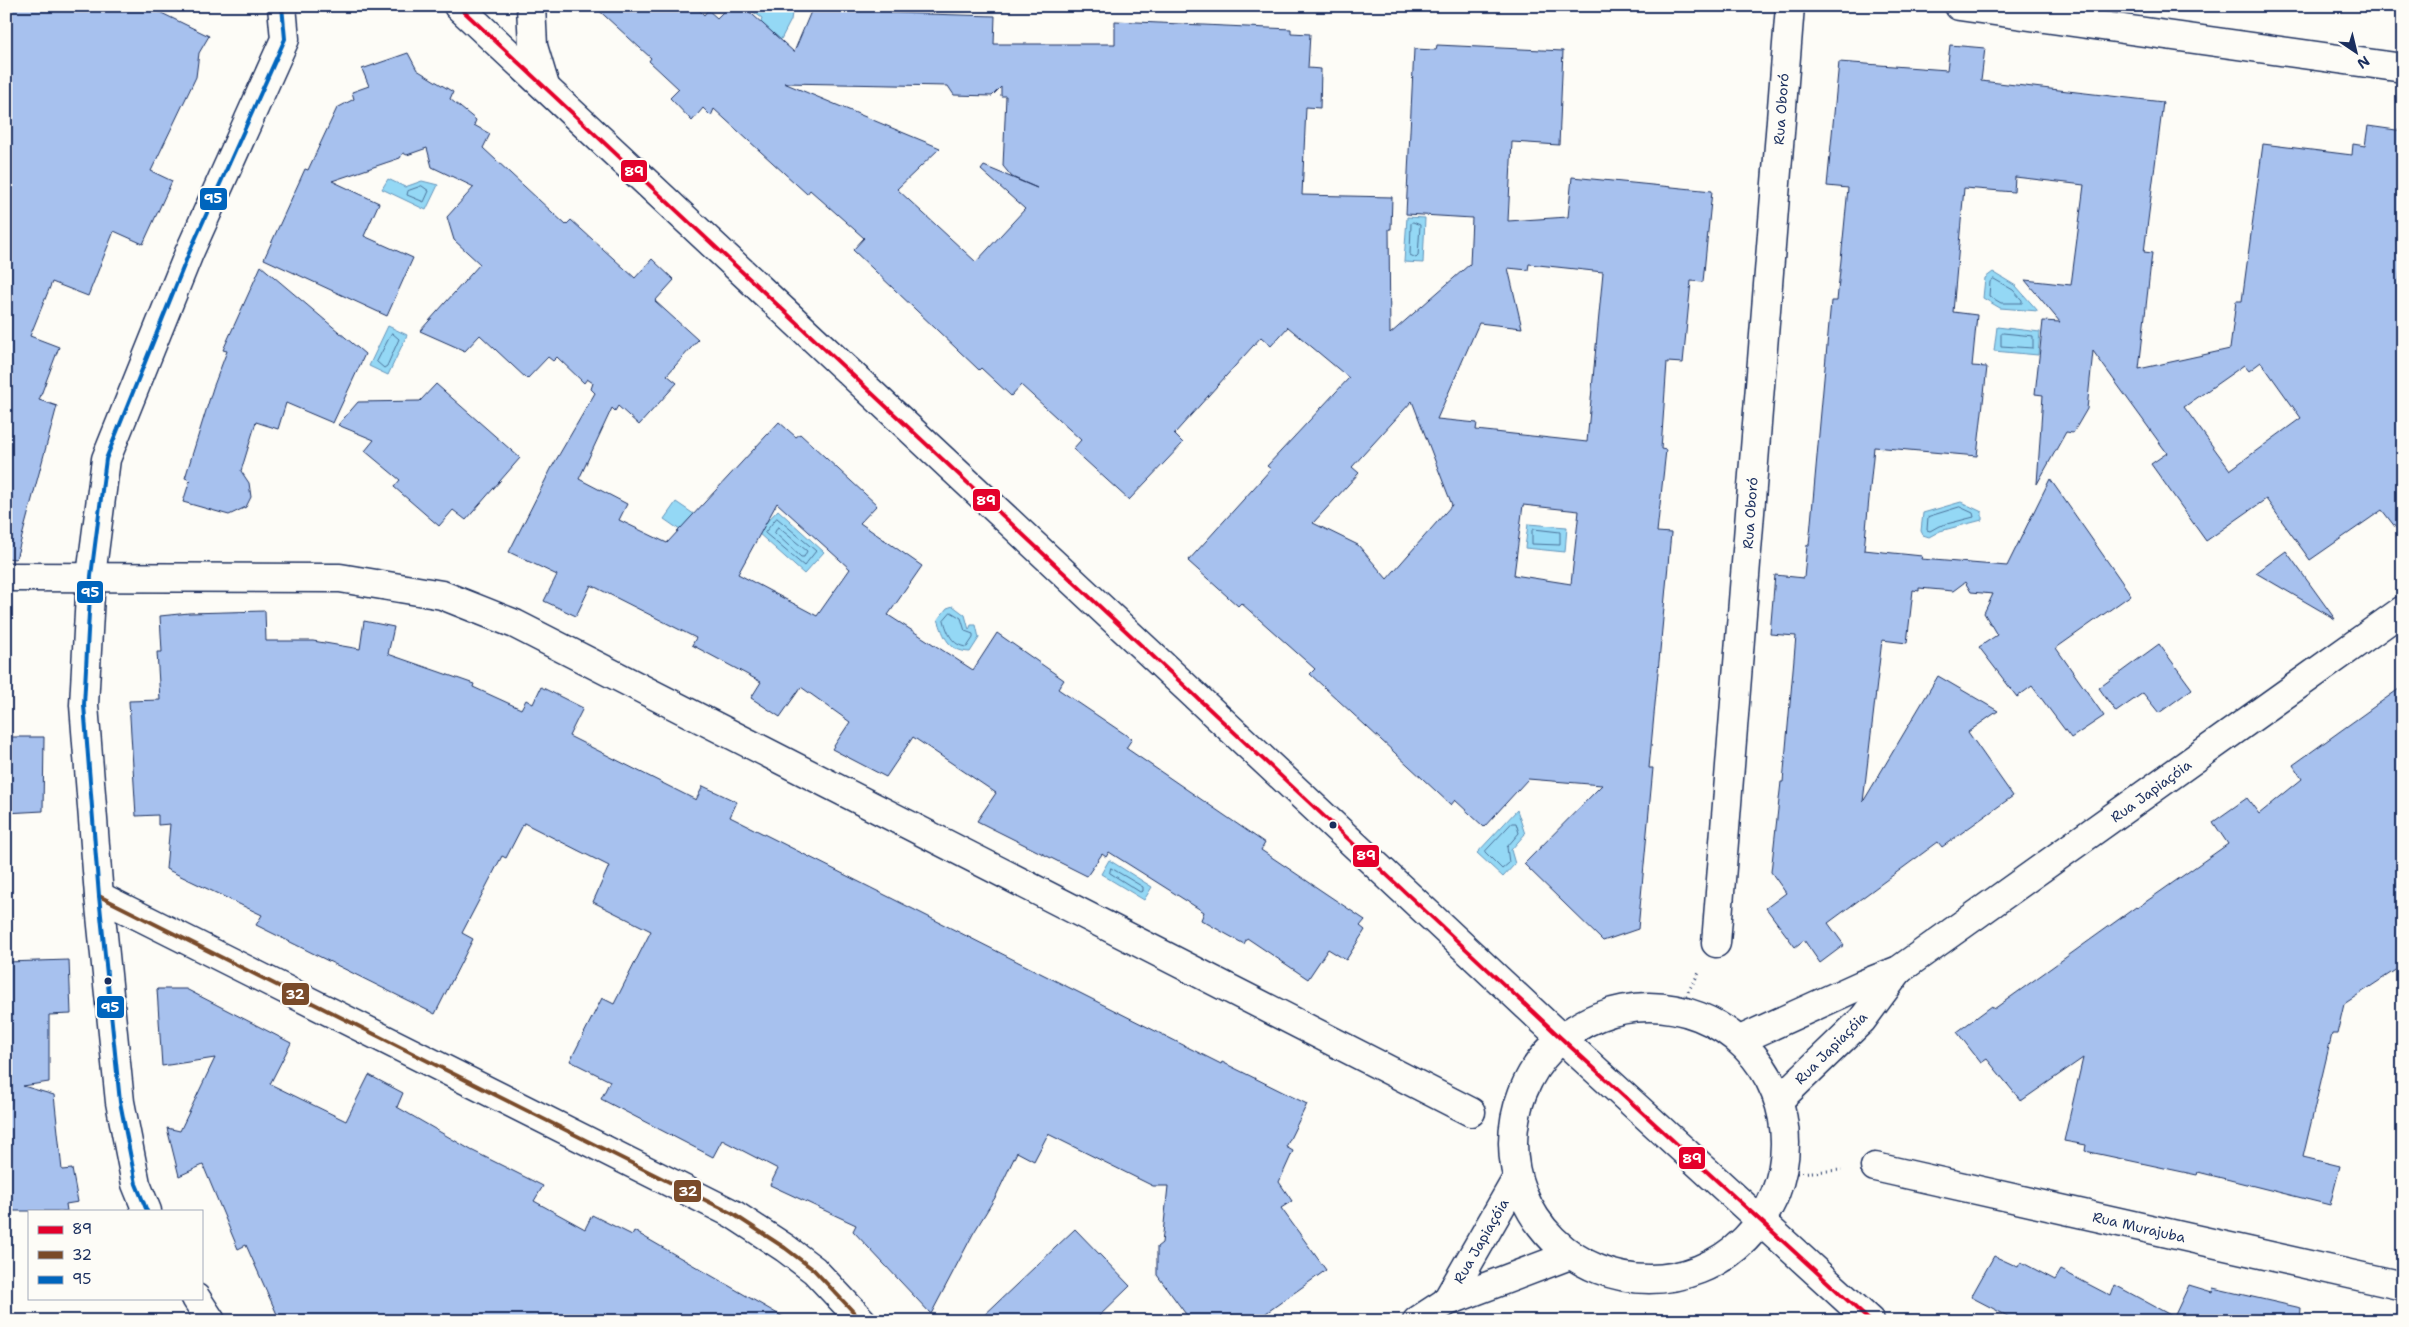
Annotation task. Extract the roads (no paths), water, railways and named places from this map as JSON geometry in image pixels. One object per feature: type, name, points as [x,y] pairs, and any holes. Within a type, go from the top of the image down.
[{"type":"street","points":[[147,1210],[136,1184],[120,1102],[99,896],[84,705],[91,576],[106,459],[189,253],[285,39],[282,6]]},
{"type":"street","points":[[458,6],[1561,1038],[1870,1321]]},
{"type":"street","points":[[531,6],[533,46],[544,86]]},
{"type":"street","name":"Rua Oboró","points":[[1716,942],[1790,6]]},
{"type":"street","points":[[1959,6],[2403,68]]},
{"type":"street","points":[[6,577],[340,578],[442,595],[515,624],[1471,1112]]},
{"type":"street","name":"Rua Japiaçóia","points":[[1740,1040],[1861,984],[1899,970],[2403,610]]},
{"type":"street","points":[[99,896],[733,1214],[786,1248],[814,1270],[862,1321]]},
{"type":"street","name":"Rua Japiaçóia","points":[[1779,1100],[1862,1020],[1899,970]]},
{"type":"street","points":[[1636,1007],[1678,1009],[1711,1021],[1740,1040],[1763,1068],[1779,1100],[1786,1138],[1782,1174],[1773,1199],[1761,1221],[1736,1247],[1706,1267],[1672,1278],[1636,1279],[1602,1272],[1570,1255],[1537,1222],[1516,1180],[1512,1141],[1518,1103],[1535,1068],[1561,1038],[1596,1017],[1636,1007]]},
{"type":"street","name":"Rua Murajuba","points":[[1875,1167],[2403,1286]]},
{"type":"street","name":"Rua Japiaçóia","points":[[1446,1302],[1516,1180]]},
{"type":"street","name":"Rua Japiaçóia","points":[[1417,1321],[1446,1302],[1570,1255]]},
{"type":"street","points":[[197,1300],[211,1321]]},
{"type":"water","points":[[745,6],[793,6],[791,20],[778,45],[758,30],[762,18]]},
{"type":"water","points":[[388,179],[405,187],[422,181],[438,185],[426,210],[382,189]]},
{"type":"water","points":[[1407,217],[1425,218],[1423,263],[1404,262]]},
{"type":"water","points":[[1993,272],[2016,286],[2038,311],[2000,308],[1983,298],[1985,278]]},
{"type":"water","points":[[388,326],[407,335],[388,375],[369,366]]},
{"type":"water","points":[[1997,327],[2040,332],[2038,355],[1994,351]]},
{"type":"water","points":[[676,502],[713,527],[700,544],[664,519]]},
{"type":"water","points":[[1961,502],[1982,512],[1982,520],[1940,531],[1929,537],[1923,535],[1921,531],[1923,513]]},
{"type":"water","points":[[778,510],[824,552],[804,574],[757,532]]},
{"type":"water","points":[[1528,524],[1567,527],[1565,552],[1525,548]]},
{"type":"water","points":[[953,606],[965,615],[969,630],[971,625],[976,625],[979,638],[970,652],[952,646],[940,626],[938,619],[947,608]]},
{"type":"water","points":[[1517,810],[1525,834],[1511,850],[1515,864],[1503,877],[1477,853]]},
{"type":"water","points":[[1109,860],[1152,887],[1144,900],[1101,874]]}]
